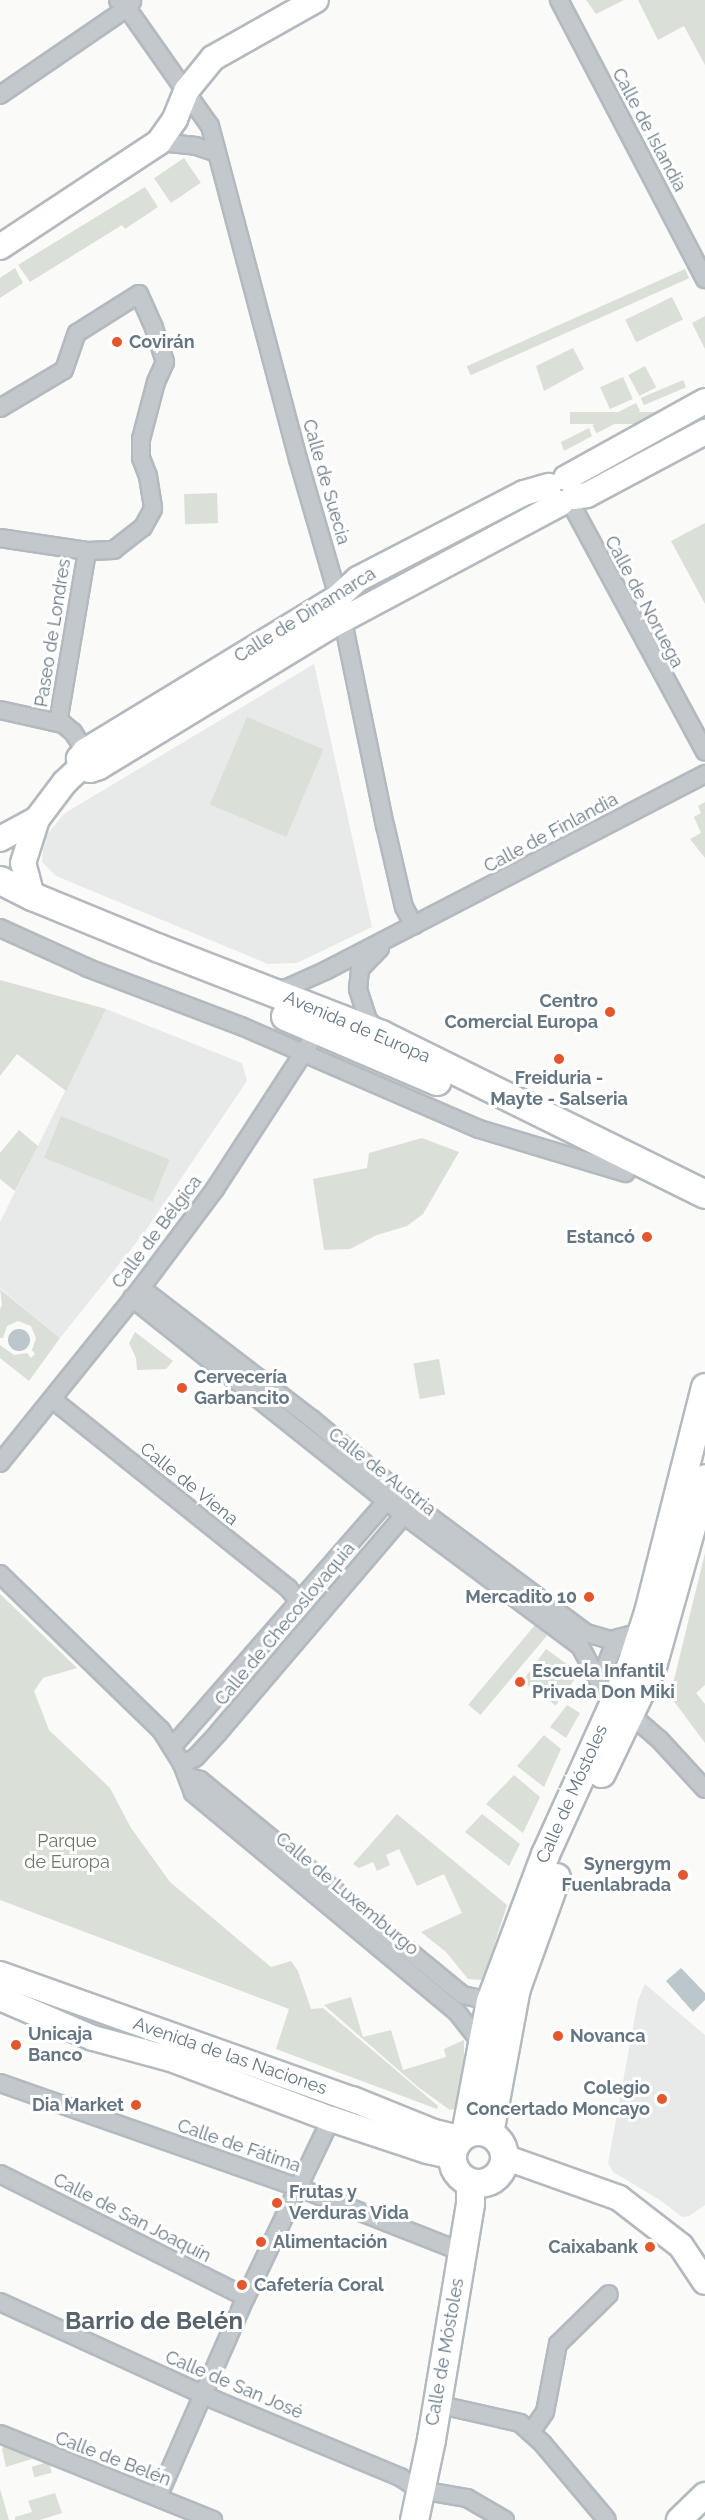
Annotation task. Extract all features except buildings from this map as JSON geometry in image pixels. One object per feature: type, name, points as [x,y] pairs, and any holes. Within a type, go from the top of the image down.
[{"type":"main road","name":"Avenida de Europa","points":[[0,880],[32,897],[270,990],[323,1021],[705,1212]]},
{"type":"main road","name":"Avenida de Europa","points":[[0,901],[323,1021],[381,1034],[705,1194]]},
{"type":"main road","name":"Calle de Móstoles","points":[[466,2140],[490,2001],[545,1854],[631,1664],[634,1634],[660,1569],[705,1387]]},
{"type":"main road","name":"Calle de Móstoles","points":[[466,2140],[516,1988],[564,1857],[614,1700],[652,1666],[703,1495]]},
{"type":"main road","points":[[497,2139],[504,2157],[498,2175],[480,2184],[470,2182],[456,2173],[466,2140],[497,2139]]},
{"type":"main road","name":"Calle de Móstoles","points":[[414,2520],[426,2491],[436,2404],[470,2204],[470,2182]]},
{"type":"street","points":[[0,247],[159,142],[175,119],[187,90],[213,58],[316,0]]},
{"type":"street","name":"Calle de Islandia","points":[[559,0],[705,279]]},
{"type":"street","points":[[0,95],[126,3]]},
{"type":"street","name":"Calle de Suecia","points":[[126,3],[210,126],[341,608],[385,825],[404,906],[414,926]]},
{"type":"street","points":[[159,142],[196,147],[218,153]]},
{"type":"street","name":"Paseo de Londres","points":[[0,408],[64,370],[77,333],[139,294],[154,328],[165,362],[156,382],[141,439],[141,458],[148,476],[153,510],[143,527],[114,550],[87,551],[0,538]]},
{"type":"street","name":"Calle de Dinamarca","points":[[83,759],[90,770],[99,767],[341,608],[564,493],[705,401]]},
{"type":"street","name":"Calle de Dinamarca","points":[[564,493],[587,495],[705,432]]},
{"type":"street","name":"Calle de Noruega","points":[[564,493],[705,752]]},
{"type":"street","name":"Paseo de Londres","points":[[58,723],[87,551]]},
{"type":"street","points":[[0,710],[58,723],[73,732],[83,759],[37,819],[23,863],[32,897]]},
{"type":"street","name":"Calle de Finlandia","points":[[270,990],[287,988],[414,926],[705,774]]},
{"type":"street","points":[[0,839],[37,819]]},
{"type":"street","name":"Calle de Finlandia","points":[[381,1034],[368,1020],[358,989],[360,969],[373,953],[414,926]]},
{"type":"street","name":"Avenida de Europa","points":[[0,928],[88,968],[241,1026],[478,1129],[626,1173]]},
{"type":"street","name":"Calle de Bélgica","points":[[0,1463],[136,1293],[215,1189],[323,1021]]},
{"type":"street","name":"Calle de Austria","points":[[136,1293],[580,1646],[614,1700],[659,1739],[705,1789]]},
{"type":"street","name":"Calle de Viena","points":[[52,1399],[288,1588],[299,1601]]},
{"type":"street","name":"Calle de Checoslovaquia","points":[[172,1746],[391,1495]]},
{"type":"street","name":"Calle de Austria","points":[[409,1509],[586,1633],[611,1640],[634,1634]]},
{"type":"street","name":"Calle de Checoslovaquia","points":[[185,1770],[409,1509]]},
{"type":"street","name":"Calle de Luxemburgo","points":[[0,1574],[161,1731],[185,1770],[193,1793],[456,2011],[482,2044]]},
{"type":"street","name":"Calle de Luxemburgo","points":[[185,1770],[463,1995],[490,2001]]},
{"type":"street","name":"Avenida de las Naciones","points":[[0,1974],[352,2099],[434,2132],[466,2140]]},
{"type":"street","name":"Avenida de las Naciones","points":[[0,1998],[93,2038],[171,2059],[331,2119],[427,2151],[466,2140]]},
{"type":"street","name":"Calle de Fátima","points":[[0,2083],[297,2187],[462,2252]]},
{"type":"street","points":[[158,2497],[246,2297],[331,2119]]},
{"type":"street","points":[[504,2157],[619,2198],[681,2246],[705,2282]]},
{"type":"street","name":"Calle de San Joaquín","points":[[0,2174],[246,2297]]},
{"type":"street","points":[[531,2432],[545,2412],[558,2344],[609,2294]]},
{"type":"street","name":"Calle de San José","points":[[0,2302],[203,2394],[400,2477],[426,2491]]},
{"type":"street","points":[[436,2404],[520,2423],[531,2432],[607,2520]]},
{"type":"street","name":"Calle de Belén","points":[[0,2434],[213,2520]]},
{"type":"street","points":[[426,2491],[467,2498],[505,2520]]},
{"type":"street","points":[[680,2520],[705,2495]]},
{"type":"shaded area","points":[[314,664],[372,927],[297,963],[268,964],[56,876],[42,862],[44,838],[65,813]]},
{"type":"shaded area","points":[[106,1009],[242,1063],[247,1081],[144,1233],[60,1338],[0,1288],[0,1222]]},
{"type":"shaded area","points":[[19,1329],[27,1332],[30,1340],[27,1348],[19,1351],[11,1348],[8,1340],[11,1332]]},
{"type":"shaded area","points":[[681,1968],[705,1993],[705,2000],[693,2012],[666,1981]]},
{"type":"shaded area","name":"Colegio Concertado Moncayo","points":[[645,1984],[705,2035],[705,2205],[689,2216],[682,2217],[660,2200],[613,2172],[608,2163],[638,2000]]},
{"type":"green space","points":[[586,0],[624,0],[596,14]]},
{"type":"green space","points":[[638,0],[705,0],[705,65],[684,26],[658,40]]},
{"type":"green space","points":[[184,158],[201,183],[171,203],[154,178]]},
{"type":"green space","points":[[145,187],[158,207],[125,229],[122,225],[30,282],[18,265]]},
{"type":"green space","points":[[15,268],[23,283],[0,298],[0,278]]},
{"type":"green space","points":[[685,269],[689,278],[471,375],[467,366]]},
{"type":"green space","points":[[672,297],[683,319],[636,342],[625,320]]},
{"type":"green space","points":[[705,316],[705,349],[692,323]]},
{"type":"green space","points":[[573,348],[584,369],[544,391],[536,366]]},
{"type":"green space","points":[[645,366],[656,387],[639,396],[628,375]]},
{"type":"green space","points":[[623,377],[633,399],[610,409],[600,387]]},
{"type":"green space","points":[[683,380],[686,387],[644,405],[641,398]]},
{"type":"green space","points":[[636,403],[640,411],[596,433],[592,425]]},
{"type":"green space","points":[[570,412],[705,412],[705,424],[570,424]]},
{"type":"green space","points":[[589,428],[592,436],[564,451],[561,442]]},
{"type":"green space","points":[[217,493],[218,523],[185,524],[184,494]]},
{"type":"green space","points":[[705,523],[705,604],[671,541]]},
{"type":"green space","points":[[247,717],[323,749],[286,837],[210,804]]},
{"type":"green space","points":[[705,802],[705,858],[690,839],[701,833],[694,817],[701,813],[698,806]]},
{"type":"green space","points":[[0,980],[106,1009],[66,1091],[17,1054],[0,1076]]},
{"type":"green space","points":[[61,1116],[169,1160],[153,1202],[44,1158]]},
{"type":"green space","points":[[19,1130],[38,1146],[15,1191],[0,1179],[0,1153]]},
{"type":"green space","points":[[422,1138],[459,1152],[423,1214],[407,1226],[377,1235],[350,1249],[324,1250],[313,1179],[367,1168],[369,1153]]},
{"type":"green space","points":[[0,1289],[60,1338],[29,1381],[0,1358],[0,1345],[14,1355],[27,1353],[31,1358],[35,1354],[32,1350],[36,1338],[31,1326],[18,1321],[7,1326],[3,1338],[0,1338],[2,1305]]},
{"type":"green space","points":[[135,1332],[173,1361],[166,1369],[137,1370],[136,1358],[129,1343]]},
{"type":"green space","points":[[439,1359],[445,1394],[420,1399],[413,1364]]},
{"type":"green space","points":[[705,1553],[705,1685],[696,1693],[705,1704],[705,1743],[670,1696]]},
{"type":"green space","name":"Parque de Europa","points":[[0,1594],[77,1668],[43,1678],[34,1691],[49,1730],[110,1788],[131,1828],[170,1882],[271,1967],[291,1961],[298,1971],[311,2009],[323,2008],[438,2106],[437,2109],[276,2049],[289,2009],[0,1900]]},
{"type":"green space","points":[[535,1625],[547,1635],[480,1715],[468,1705]]},
{"type":"green space","points":[[546,1649],[579,1673],[556,1705],[522,1681]]},
{"type":"green space","points":[[567,1705],[580,1713],[566,1738],[550,1727]]},
{"type":"green space","points":[[544,1735],[561,1749],[544,1787],[517,1766]]},
{"type":"green space","points":[[514,1775],[540,1797],[523,1833],[486,1804]]},
{"type":"green space","points":[[397,1814],[507,1905],[483,1980],[468,1979],[446,1952],[421,1932],[462,1913],[444,1874],[417,1886],[399,1849],[386,1855],[390,1865],[377,1871],[373,1862],[359,1868],[353,1864]]},
{"type":"green space","points":[[482,1814],[520,1844],[509,1866],[465,1832]]},
{"type":"green space","points":[[351,1997],[363,2037],[391,2030],[403,2070],[446,2057],[444,2049],[464,2040],[464,2067],[458,2108],[450,2110],[418,2087],[324,2005]]},
{"type":"green space","points":[[4,2446],[35,2458],[6,2467],[2,2449]]},
{"type":"green space","points":[[49,2462],[52,2473],[34,2477],[32,2467]]},
{"type":"green space","points":[[0,2489],[9,2520],[0,2520]]},
{"type":"green space","points":[[55,2493],[62,2513],[40,2520],[15,2520],[15,2517],[32,2512],[28,2501]]},
{"type":"place","name":"Covirán","points":[[117,342]]},
{"type":"place","name":"Centro Comercial Europa","points":[[610,1012]]},
{"type":"place","name":"Freiduria - Mayte - Salseria","points":[[559,1059]]},
{"type":"place","name":"Estancó","points":[[647,1237]]},
{"type":"place","name":"Cervecería Garbancito","points":[[182,1388]]},
{"type":"place","name":"Mercadito 10","points":[[589,1597]]},
{"type":"place","name":"Escuela Infantil Privada Don Miki","points":[[520,1682]]},
{"type":"place","name":"Synergym Fuenlabrada","points":[[683,1875]]},
{"type":"place","name":"Novanca","points":[[558,2036]]},
{"type":"place","name":"Unicaja Banco","points":[[16,2045]]},
{"type":"place","name":"Colegio Concertado Moncayo","points":[[662,2099]]},
{"type":"place","name":"Dia Market","points":[[136,2105]]},
{"type":"place","name":"Frutas y Verduras Vida","points":[[277,2203]]},
{"type":"place","name":"Alimentación","points":[[261,2242]]},
{"type":"place","name":"Caixabank","points":[[650,2247]]},
{"type":"place","name":"Cafetería Coral","points":[[242,2285]]},
{"type":"district","name":"Barrio de Belén","points":[[154,2321]]}]
